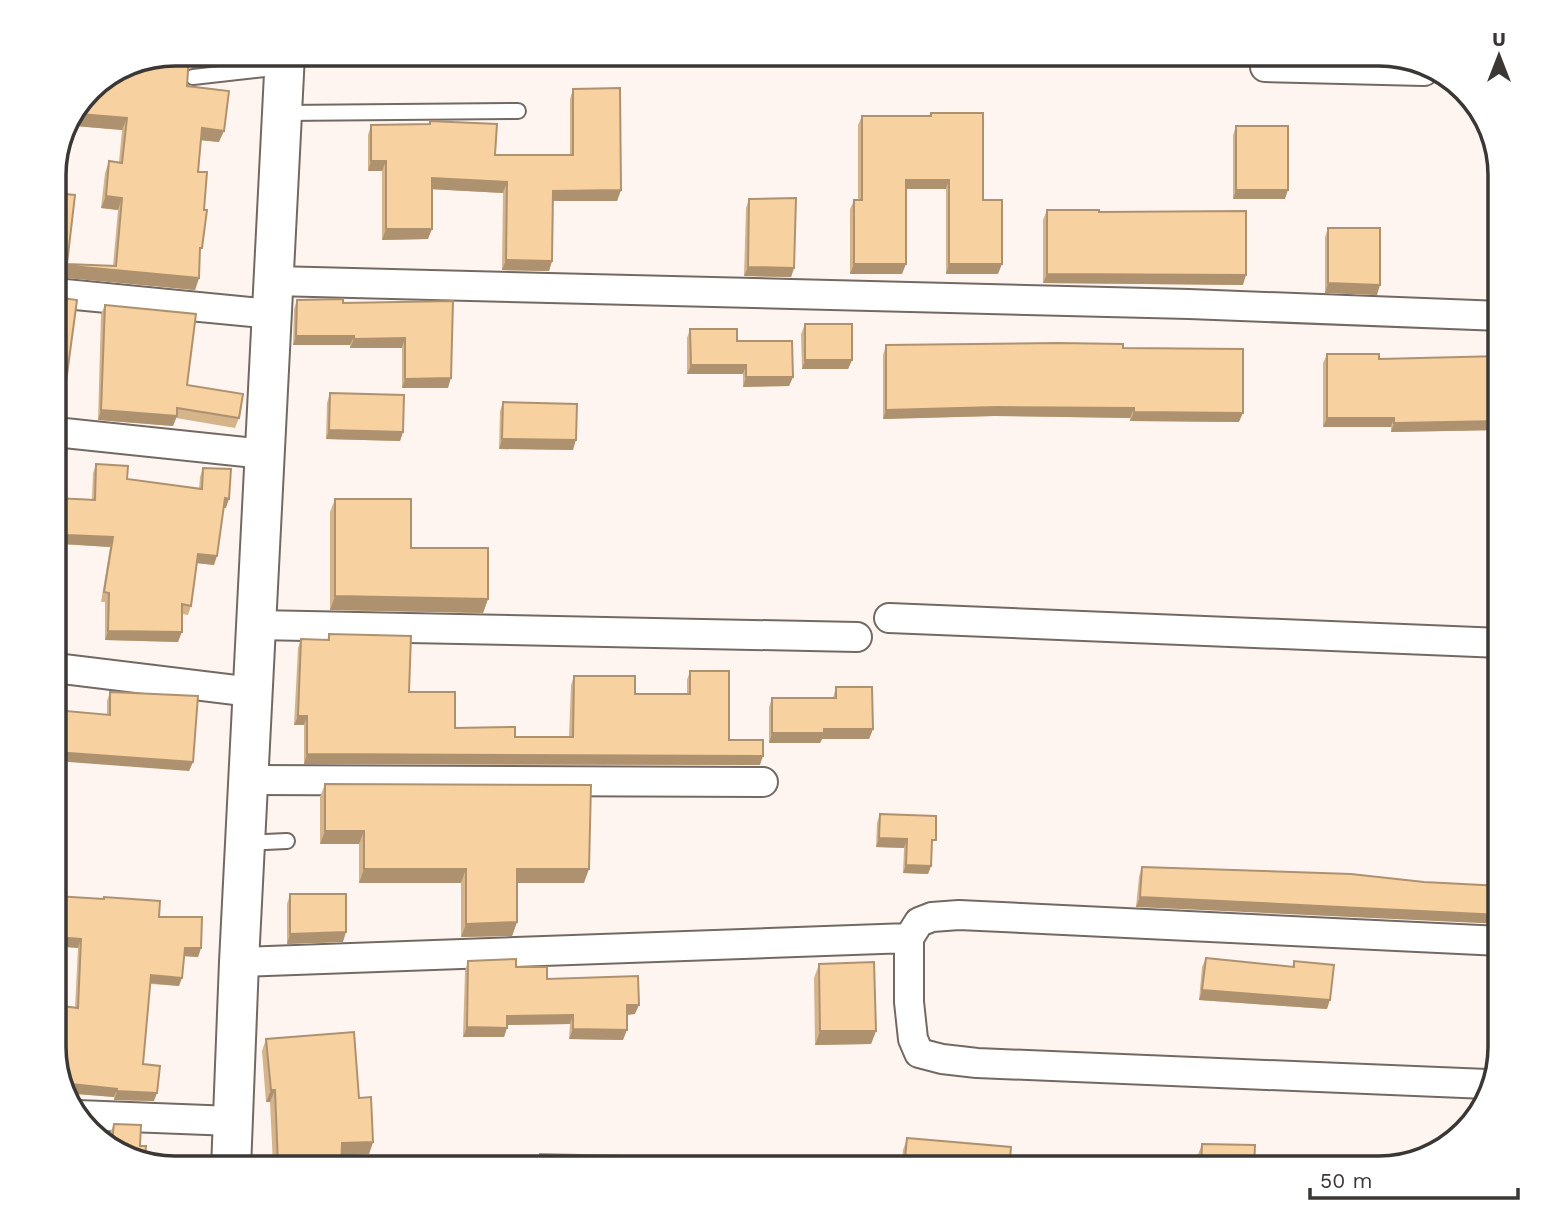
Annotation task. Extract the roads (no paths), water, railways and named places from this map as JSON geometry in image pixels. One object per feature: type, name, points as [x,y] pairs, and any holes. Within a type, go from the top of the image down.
[{"type":"street","points":[[232,1156],[252,692],[285,66]]},
{"type":"street","points":[[1265,67],[1409,71]]},
{"type":"street","points":[[67,293],[1147,303],[1488,316]]},
{"type":"street","points":[[67,433],[264,454]]},
{"type":"street","points":[[889,618],[1488,642]]},
{"type":"street","points":[[256,625],[857,638]]},
{"type":"street","points":[[67,669],[252,692]]},
{"type":"street","points":[[248,780],[763,782]]},
{"type":"street","points":[[1483,1084],[977,1063],[942,1059],[919,1053],[913,1039],[909,1002],[909,938],[919,922],[932,917],[959,915],[1488,941]]},
{"type":"street","points":[[239,962],[909,938]]},
{"type":"street","points":[[90,1116],[233,1121]]},
{"type":"lane","points":[[193,76],[254,66]]},
{"type":"lane","points":[[282,113],[518,111]]},
{"type":"lane","points":[[245,843],[288,841]]}]
